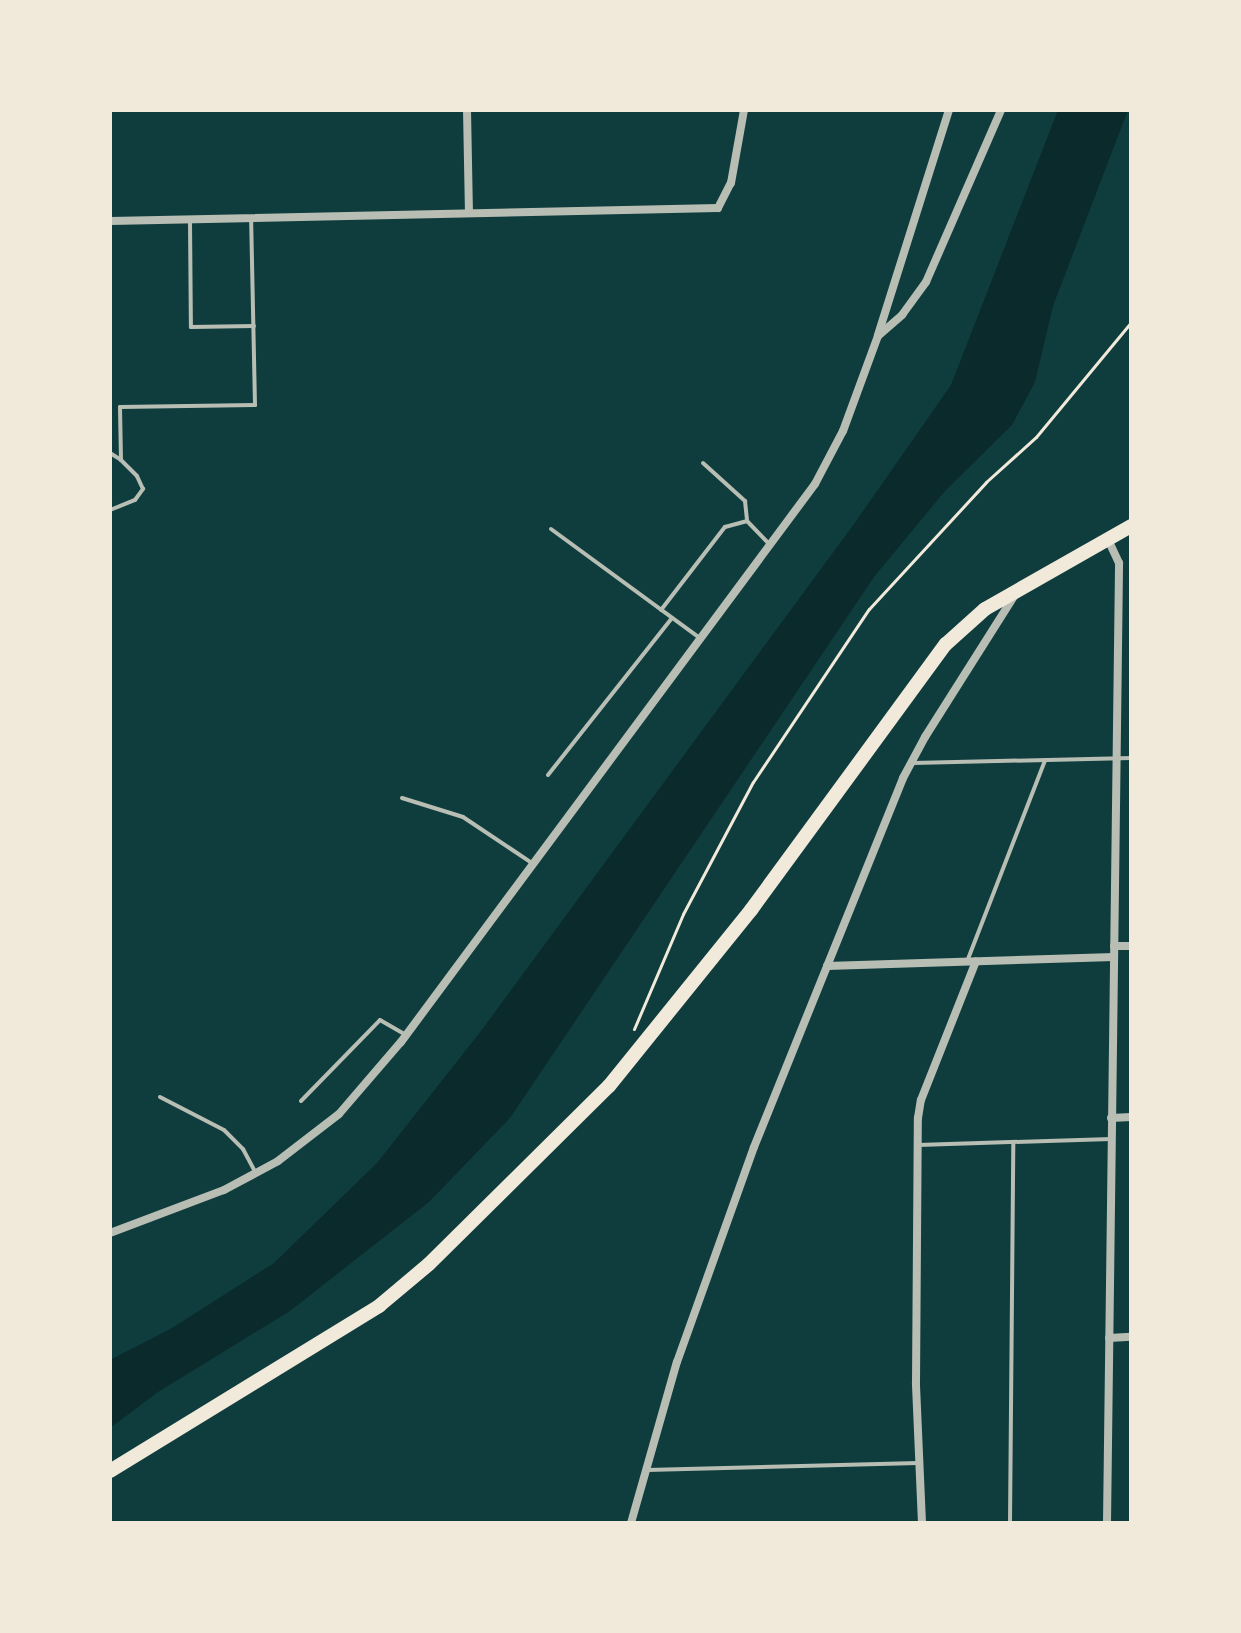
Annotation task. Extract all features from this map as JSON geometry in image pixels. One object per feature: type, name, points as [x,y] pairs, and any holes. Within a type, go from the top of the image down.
[{"type":"main road","points":[[110,1471],[379,1306],[429,1264],[609,1086],[751,910],[946,644],[985,609],[1131,526]]},
{"type":"street","points":[[467,110],[469,213]]},
{"type":"street","points":[[110,221],[718,208],[731,183],[744,110]]},
{"type":"street","points":[[110,1233],[224,1190],[257,1174],[315,1135],[339,1114],[406,1035],[770,545],[833,453],[866,375],[949,110]]},
{"type":"street","points":[[878,336],[902,315],[926,282],[1001,110]]},
{"type":"street","points":[[1107,1523],[1117,759],[1123,647],[1119,563],[1108,539]]},
{"type":"street","points":[[631,1523],[680,1352],[754,1147],[911,763],[1018,591]]},
{"type":"street","points":[[1114,946],[1131,946]]},
{"type":"street","points":[[827,966],[1114,957]]},
{"type":"street","points":[[922,1523],[916,1356],[921,1100],[972,961]]},
{"type":"street","points":[[1111,1118],[1131,1117]]},
{"type":"street","points":[[1109,1338],[1131,1337]]},
{"type":"lane","points":[[121,460],[120,407],[255,405],[251,218]]},
{"type":"lane","points":[[190,219],[191,327],[254,326]]},
{"type":"lane","points":[[110,453],[137,476],[143,489],[135,500],[110,510]]},
{"type":"lane","points":[[703,463],[745,501],[747,521],[770,545]]},
{"type":"lane","points":[[661,610],[725,527],[747,521]]},
{"type":"lane","points":[[551,529],[700,638]]},
{"type":"lane","points":[[548,775],[672,618]]},
{"type":"lane","points":[[911,763],[1131,758]]},
{"type":"lane","points":[[972,961],[1045,760]]},
{"type":"lane","points":[[402,798],[463,817],[532,863]]},
{"type":"lane","points":[[301,1101],[380,1020],[406,1035]]},
{"type":"lane","points":[[160,1097],[224,1130],[243,1149],[257,1174]]},
{"type":"lane","points":[[918,1145],[1111,1139]]},
{"type":"lane","points":[[1010,1523],[1013,1142]]},
{"type":"lane","points":[[644,1471],[704,1466],[788,1468],[920,1463]]},
{"type":"path","points":[[632,1034],[683,914],[753,782],[869,609],[986,482],[1036,437],[1131,322]]},
{"type":"water","points":[[1058,110],[1128,110],[1053,306],[1035,382],[1012,425],[945,491],[874,577],[510,1118],[429,1202],[290,1311],[158,1392],[110,1428],[110,1360],[172,1328],[274,1263],[377,1163],[481,1031],[854,524],[951,385]]}]
